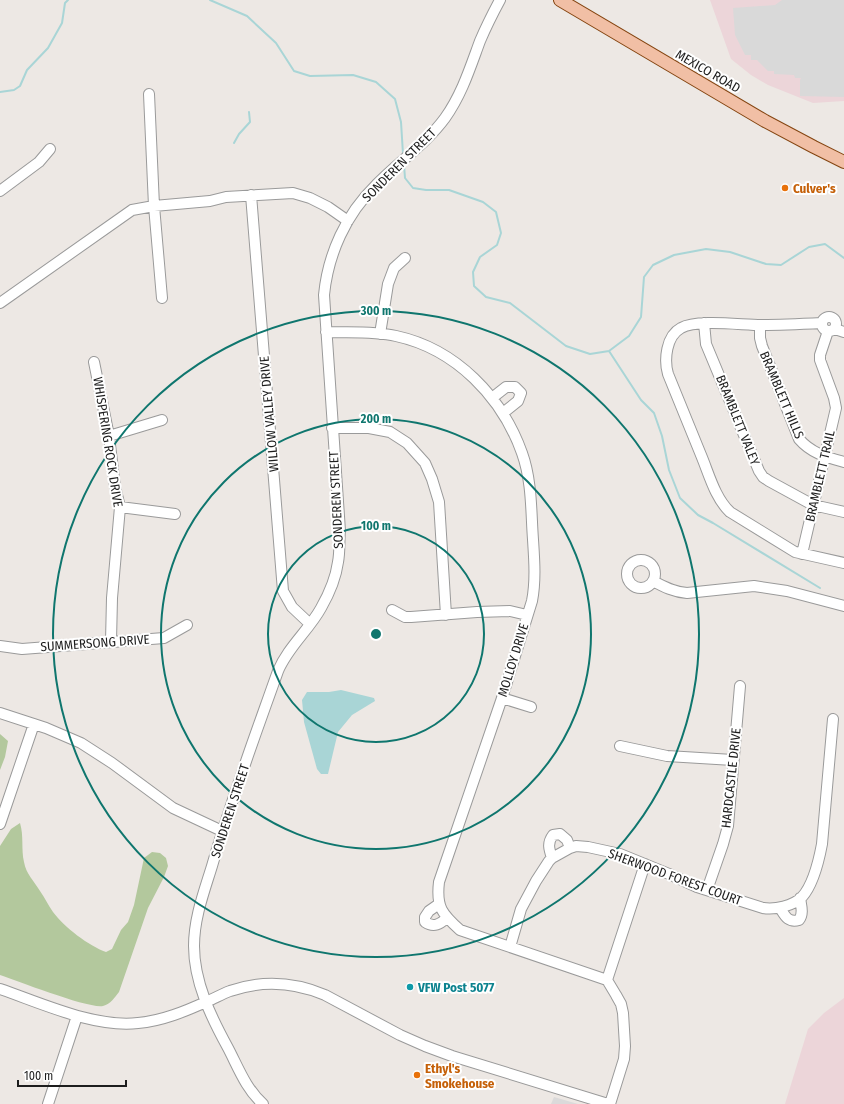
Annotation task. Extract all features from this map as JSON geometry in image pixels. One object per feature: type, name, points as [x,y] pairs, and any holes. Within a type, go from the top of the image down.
[{"type":"main road","name":"MEXICO ROAD","points":[[560,0],[771,124],[844,162]]},
{"type":"street","name":"SONDEREN STREET","points":[[263,1104],[249,1088],[218,1031],[206,1002],[196,971],[194,946],[195,927],[222,831],[283,660],[321,608],[328,595],[338,562],[340,531],[326,332],[324,295],[326,283],[336,245],[348,221],[370,191],[445,118],[463,88],[484,30],[500,0]]},
{"type":"street","points":[[149,94],[154,206],[162,298]]},
{"type":"street","points":[[0,191],[39,162],[50,149]]},
{"type":"street","points":[[0,303],[132,210],[154,206],[210,201],[226,197],[293,192],[302,194],[328,207],[348,221]]},
{"type":"street","name":"WILLOW VALLEY DRIVE","points":[[251,195],[283,591],[292,607],[310,624]]},
{"type":"street","points":[[380,334],[388,284],[394,268],[405,258]]},
{"type":"street","points":[[835,327],[704,324],[684,326],[674,332],[666,355],[665,366],[706,468],[721,501],[730,512],[795,552],[844,563]]},
{"type":"street","name":"BRAMBLETT VALEY","points":[[704,324],[706,344],[759,471],[769,481],[813,505],[844,512]]},
{"type":"street","name":"BRAMBLETT HILLS","points":[[760,325],[761,342],[794,430],[799,439],[805,446],[824,457],[844,462]]},
{"type":"street","name":"BRAMBLETT TRAIL","points":[[802,554],[836,408],[834,398],[820,360],[820,355],[835,327]]},
{"type":"street","name":"MOLLOY DRIVE","points":[[326,332],[380,334],[411,340],[436,351],[458,364],[476,380],[503,413],[523,454],[531,504],[535,585],[532,601],[502,698],[439,882],[439,904],[447,918],[460,930],[607,980]]},
{"type":"street","name":"WHISPERING ROCK DRIVE","points":[[94,362],[109,436],[115,488],[120,508],[112,598],[111,642]]},
{"type":"street","points":[[492,398],[506,387],[515,386],[519,390],[521,393],[518,401],[503,413]]},
{"type":"street","points":[[109,436],[162,420]]},
{"type":"street","points":[[332,428],[369,428],[390,432],[407,443],[425,463],[432,478],[439,502],[446,615]]},
{"type":"street","points":[[120,508],[175,514]]},
{"type":"street","points":[[653,581],[665,588],[687,593],[754,586],[787,591],[844,606]]},
{"type":"street","points":[[392,610],[411,617],[510,611],[527,615]]},
{"type":"street","name":"SUMMERSONG DRIVE","points":[[0,646],[22,649],[164,638],[186,625]]},
{"type":"street","name":"HARDCASTLE DRIVE","points":[[707,890],[728,826],[740,686]]},
{"type":"street","points":[[502,698],[531,707]]},
{"type":"street","points":[[0,713],[68,736],[112,763],[174,808],[222,831]]},
{"type":"street","name":"SHERWOOD FOREST COURT","points":[[510,947],[521,909],[536,881],[552,858],[570,848],[588,847],[620,854],[707,890],[763,908],[780,908],[800,898],[810,884],[819,861],[822,844],[833,719]]},
{"type":"street","points":[[0,824],[34,724]]},
{"type":"street","points":[[620,746],[667,756],[733,760]]},
{"type":"street","points":[[552,858],[548,847],[549,840],[553,835],[560,834],[566,840],[570,848]]},
{"type":"street","points":[[0,989],[77,1016],[114,1024],[137,1023],[163,1018],[206,1002],[230,991],[256,984],[278,983],[314,990],[336,1000],[400,1035],[452,1056],[609,1104],[624,1059],[625,1046],[621,1004],[607,980],[645,864]]},
{"type":"street","points":[[780,908],[786,918],[790,921],[799,920],[802,912],[800,898]]},
{"type":"street","points":[[439,904],[429,911],[425,917],[425,922],[435,925],[447,918]]},
{"type":"street","points":[[48,1104],[77,1016]]},
{"type":"shaded area","points":[[710,0],[844,0],[844,101],[813,103],[768,85],[751,75],[731,59]]},
{"type":"shaded area","points":[[782,0],[844,0],[844,97],[800,96],[801,78],[795,78],[794,75],[774,74],[774,71],[768,71],[757,60],[751,60],[751,55],[745,55],[735,35],[733,8],[775,5]]},
{"type":"shaded area","points":[[844,998],[844,1104],[785,1104],[808,1029],[824,1013]]},
{"type":"shaded area","points":[[554,1097],[578,1104],[551,1104]]},
{"type":"green space","points":[[0,734],[8,741],[5,757],[0,770]]},
{"type":"green space","points":[[20,823],[25,866],[28,874],[51,909],[64,924],[77,935],[106,952],[112,949],[121,930],[128,922],[134,905],[144,858],[152,852],[160,853],[166,858],[168,866],[148,908],[119,992],[106,1005],[95,1006],[84,1003],[53,994],[0,975],[0,846],[11,829]]},
{"type":"water","points":[[341,690],[374,698],[375,701],[352,715],[338,732],[328,774],[321,774],[317,769],[304,722],[302,700],[307,692],[329,692]]},
{"type":"waterway","points":[[0,92],[14,90],[20,86],[27,70],[48,48],[62,23],[65,3],[68,0]]},
{"type":"waterway","points":[[210,0],[247,16],[276,43],[294,71],[310,76],[353,75],[376,82],[395,99],[401,122],[403,154]]},
{"type":"waterway","points":[[234,143],[239,134],[250,122],[249,112]]},
{"type":"waterway","points":[[404,165],[405,178],[413,188],[426,190],[449,190],[483,202],[496,212],[501,233],[497,245],[480,257],[473,272],[474,286],[486,297],[510,303],[566,346],[590,354],[609,351],[629,336],[641,317],[644,277],[653,265],[674,255],[706,249],[730,252],[766,264],[781,265],[809,247],[825,244],[844,258]]},
{"type":"waterway","points":[[609,351],[641,400],[654,413],[662,436],[669,470],[680,498],[698,515],[820,588]]},
{"type":"place","name":"Culver's","points":[[785,188]]},
{"type":"place","name":"VFW Post 5077","points":[[410,987]]},
{"type":"place","name":"Ethyl's Smokehouse","points":[[417,1075]]}]
